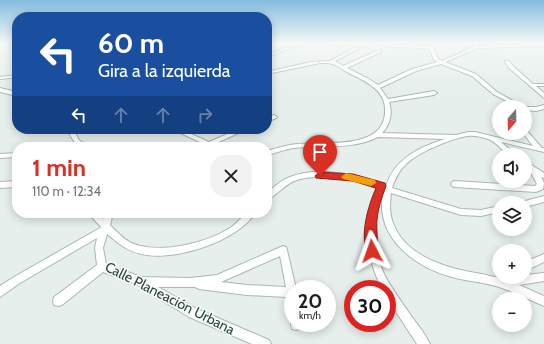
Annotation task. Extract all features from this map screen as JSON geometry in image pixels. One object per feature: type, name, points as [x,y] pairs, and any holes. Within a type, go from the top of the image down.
[{"type":"street","points":[[272,72],[292,67],[332,61],[336,59]]},
{"type":"street","points":[[343,68],[362,59]]},
{"type":"street","points":[[435,59],[477,77],[495,93],[507,100]]},
{"type":"street","points":[[378,87],[414,70],[448,59]]},
{"type":"street","points":[[332,61],[378,87],[386,101],[389,109],[389,116],[383,128],[376,135]]},
{"type":"street","points":[[508,62],[544,96]]},
{"type":"street","points":[[0,78],[12,77]]},
{"type":"street","points":[[532,85],[544,85]]},
{"type":"street","points":[[0,90],[12,93]]},
{"type":"street","points":[[386,101],[434,94]]},
{"type":"street","points":[[532,108],[544,107]]},
{"type":"street","points":[[186,134],[204,142]]},
{"type":"street","points":[[214,142],[232,134]]},
{"type":"street","points":[[382,280],[374,261],[371,242],[374,205],[397,170],[412,155],[426,148],[468,134],[542,149]]},
{"type":"street","points":[[272,152],[297,146],[355,141],[376,135],[456,137]]},
{"type":"street","points":[[491,138],[504,148]]},
{"type":"street","points":[[532,139],[542,149]]},
{"type":"street","points":[[0,156],[12,155]]},
{"type":"street","points":[[532,168],[544,176]]},
{"type":"street","points":[[520,188],[536,189],[540,187],[541,184],[532,171]]},
{"type":"street","points":[[272,192],[291,179],[308,175],[353,178],[461,212],[481,213],[492,211]]},
{"type":"street","points":[[0,185],[12,184]]},
{"type":"street","points":[[456,184],[492,186]]},
{"type":"street","points":[[385,187],[386,214],[389,224],[393,233],[408,252],[438,268],[492,281]]},
{"type":"street","points":[[532,202],[544,199]]},
{"type":"street","points":[[0,292],[108,220],[130,247],[159,252],[203,244],[233,230],[246,218]]},
{"type":"street","name":"Calle Planeación Urbana","points":[[108,220],[99,248],[102,267],[139,281],[193,313],[266,344]]},
{"type":"street","points":[[190,283],[217,279],[282,250],[289,280]]},
{"type":"street","points":[[532,264],[544,258]]},
{"type":"street","points":[[58,301],[102,267]]},
{"type":"street","points":[[532,278],[544,277]]},
{"type":"street","points":[[139,281],[190,283],[284,295]]},
{"type":"street","points":[[503,284],[544,301]]},
{"type":"street","points":[[396,302],[424,344]]},
{"type":"slow traffic","points":[[346,177],[371,183]]},
{"type":"route","points":[[320,176],[340,176],[353,178],[381,186],[374,205],[372,219],[372,251]]}]
